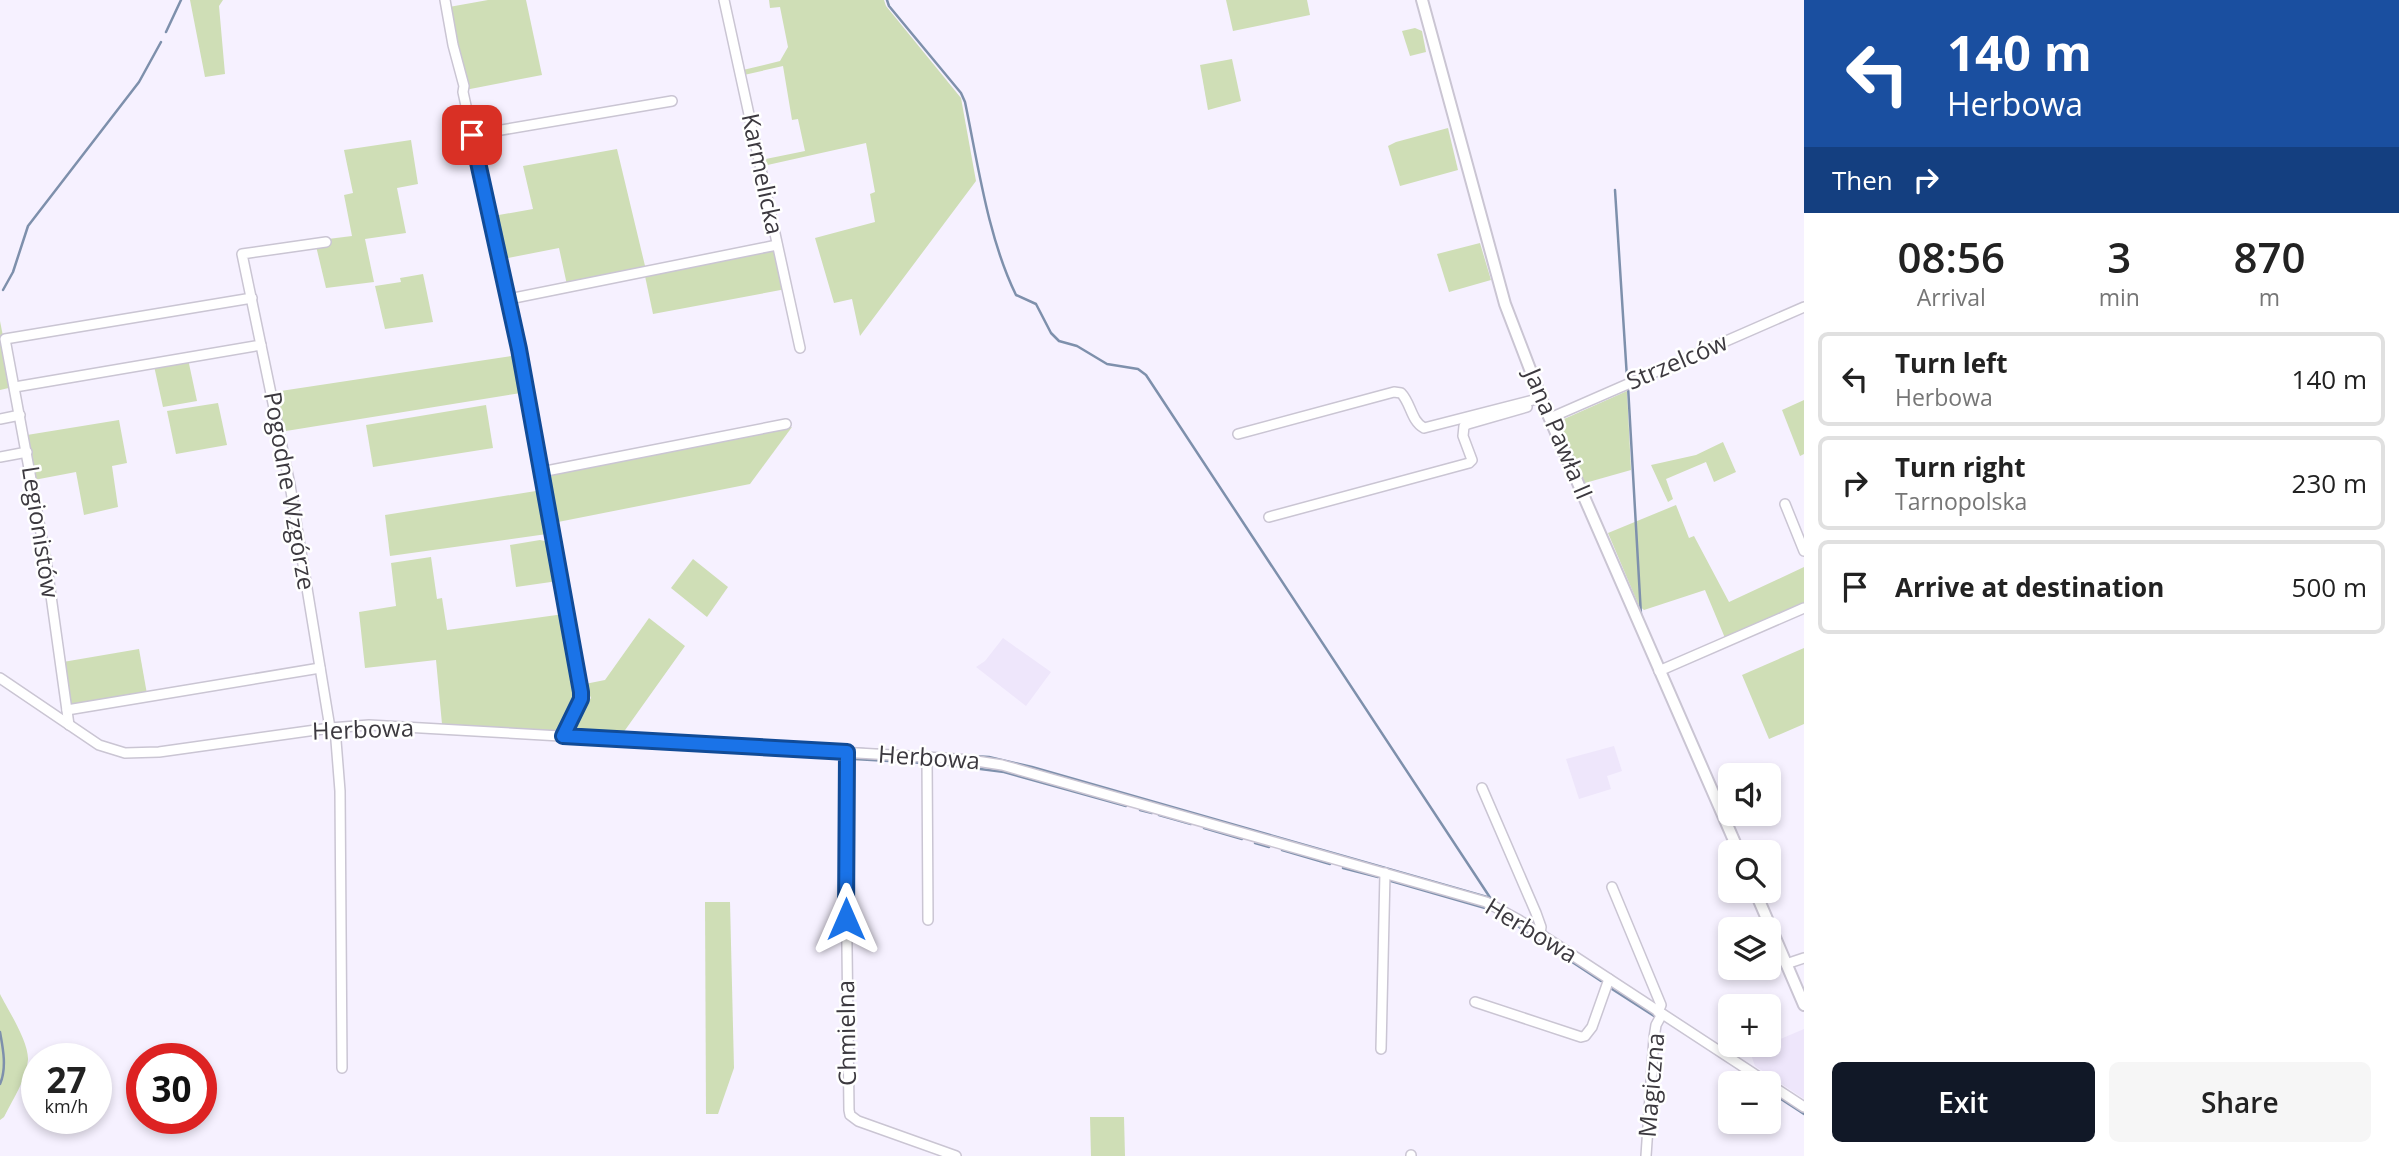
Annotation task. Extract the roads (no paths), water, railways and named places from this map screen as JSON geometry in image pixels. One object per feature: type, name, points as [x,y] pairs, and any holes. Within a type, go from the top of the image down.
[{"type":"street","points":[[445,0],[509,299],[581,692],[581,699],[563,736]]},
{"type":"street","name":"Karmelicka","points":[[724,0],[800,348]]},
{"type":"street","name":"Jana Pawła II","points":[[1422,0],[1505,304],[1542,400],[1734,840]]},
{"type":"street","points":[[472,135],[673,101]]},
{"type":"street","name":"Pogodne Wzgórze","points":[[326,242],[242,254],[290,485],[332,728],[340,791],[342,1068]]},
{"type":"street","points":[[509,299],[777,245]]},
{"type":"street","name":"Legionistów","points":[[69,725],[27,452],[5,340],[252,298]]},
{"type":"street","name":"Strzelców","points":[[1550,418],[1804,307]]},
{"type":"street","points":[[15,387],[261,345]]},
{"type":"street","points":[[1238,434],[1394,392],[1405,396],[1416,423],[1423,428],[1542,400]]},
{"type":"street","points":[[1269,517],[1469,463],[1472,460],[1463,436],[1464,426],[1542,400]]},
{"type":"street","points":[[0,419],[20,415]]},
{"type":"street","points":[[541,472],[786,424]]},
{"type":"street","points":[[0,457],[27,452]]},
{"type":"street","points":[[1785,504],[1804,551]]},
{"type":"street","points":[[1659,671],[1804,608]]},
{"type":"street","points":[[67,710],[320,668]]},
{"type":"street","name":"Herbowa","points":[[0,678],[110,749],[140,753],[369,725],[928,757],[1002,765],[1486,902],[1540,934],[1748,1071]]},
{"type":"street","name":"Chmielna","points":[[847,752],[850,1115],[858,1121],[956,1156]]},
{"type":"street","points":[[928,757],[928,920]]},
{"type":"street","points":[[1482,788],[1536,913],[1541,927],[1540,934]]},
{"type":"street","points":[[1381,1049],[1385,873]]},
{"type":"street","points":[[1612,887],[1661,1005],[1660,1013]]},
{"type":"street","points":[[1760,903],[1804,1004]]},
{"type":"street","points":[[1786,964],[1804,958]]},
{"type":"street","points":[[1475,1002],[1581,1037],[1586,1036],[1592,1027],[1609,979]]},
{"type":"street","name":"Magiczna","points":[[1646,1156],[1654,1038],[1660,1013]]},
{"type":"street","name":"Herbowa","points":[[1781,1092],[1804,1107]]},
{"type":"waterway","points":[[166,32],[181,0]]},
{"type":"waterway","points":[[887,0],[889,6],[961,93],[965,102],[991,225],[1016,295],[1036,304],[1051,333],[1059,341],[1077,346],[1107,364],[1138,369],[1146,375],[1491,899]]},
{"type":"waterway","points":[[3,290],[13,272],[28,226],[139,82],[161,42]]},
{"type":"waterway","points":[[1615,190],[1627,378]]},
{"type":"waterway","points":[[1628,386],[1641,615]]},
{"type":"waterway","points":[[594,732],[989,757],[1487,897]]},
{"type":"waterway","points":[[595,744],[697,750]]},
{"type":"waterway","points":[[711,751],[719,751]]},
{"type":"waterway","points":[[732,752],[797,756]]},
{"type":"waterway","points":[[811,756],[840,758]]},
{"type":"waterway","points":[[854,759],[924,763]]},
{"type":"waterway","points":[[941,764],[1004,772],[1126,806]]},
{"type":"waterway","points":[[1140,810],[1152,813]]},
{"type":"waterway","points":[[1159,815],[1191,824]]},
{"type":"waterway","points":[[1204,828],[1242,839]]},
{"type":"waterway","points":[[1255,843],[1269,847]]},
{"type":"waterway","points":[[1282,850],[1330,864]]},
{"type":"waterway","points":[[1343,868],[1378,877]]},
{"type":"waterway","points":[[1391,881],[1492,910]]},
{"type":"waterway","points":[[1501,915],[1601,981]]},
{"type":"waterway","points":[[1612,989],[1654,1016]]},
{"type":"waterway","points":[[0,1032],[4,1065],[0,1084]]},
{"type":"waterway","points":[[1781,1099],[1804,1114]]}]
